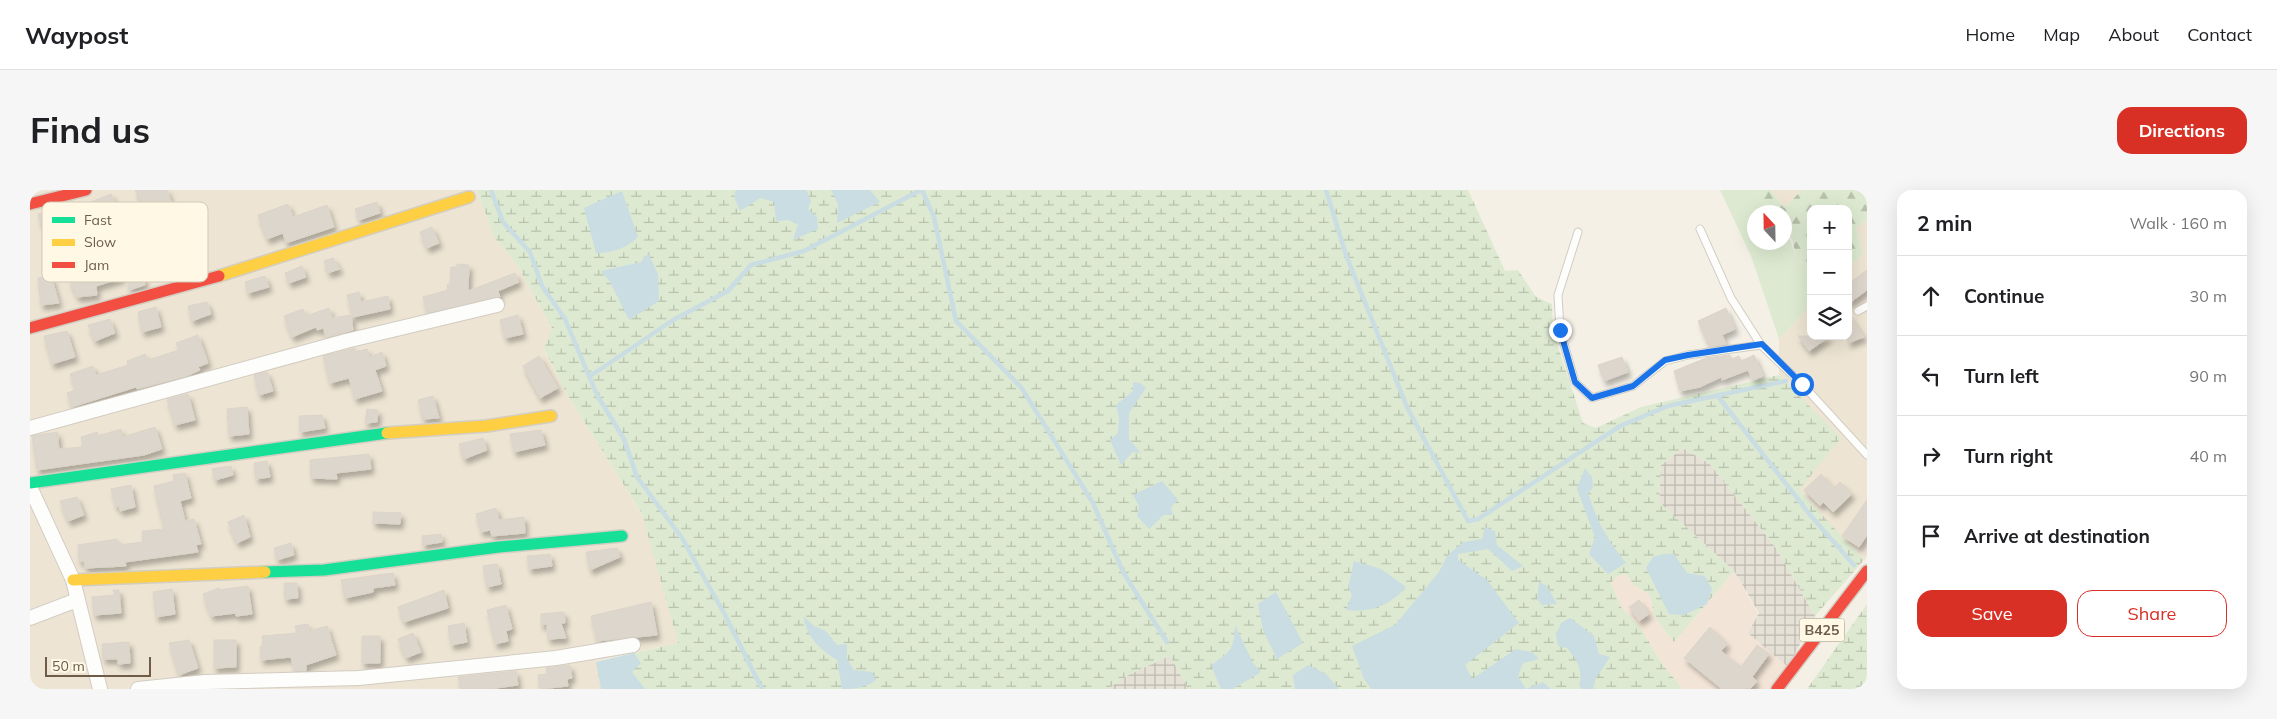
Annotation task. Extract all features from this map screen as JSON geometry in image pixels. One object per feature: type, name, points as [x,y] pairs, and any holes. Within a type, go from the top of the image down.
[{"type":"street","points":[[30,204],[86,190]]},
{"type":"street","points":[[208,280],[469,197]]},
{"type":"street","points":[[30,328],[202,282]]},
{"type":"street","points":[[30,428],[346,342],[497,305]]},
{"type":"street","points":[[100,689],[73,580],[33,503],[30,485],[365,435],[486,426],[550,416]]},
{"type":"street","points":[[73,580],[324,570],[499,547],[622,536]]},
{"type":"street","name":"B425","points":[[1777,689],[1867,571]]},
{"type":"street","points":[[30,618],[77,600]]},
{"type":"street","points":[[138,689],[205,682],[359,678],[556,658],[633,645]]},
{"type":"lane","points":[[1700,230],[1731,298],[1762,344],[1802,384],[1867,455]]},
{"type":"lane","points":[[1578,232],[1558,295],[1560,330],[1575,382],[1592,398],[1633,386],[1665,360],[1762,344]]},
{"type":"lane","points":[[1858,311],[1867,306]]},
{"type":"shaded area","points":[[30,190],[477,190],[494,237],[517,265],[552,328],[544,350],[568,396],[648,524],[678,643],[596,661],[601,689],[30,689]]},
{"type":"shaded area","points":[[736,190],[806,190],[811,200],[808,209],[817,217],[818,229],[793,240],[798,224],[788,220],[776,221],[774,202],[760,198],[740,211],[734,197]]},
{"type":"shaded area","points":[[831,190],[870,190],[880,202],[837,223],[838,204]]},
{"type":"shaded area","points":[[1771,190],[1802,190],[1787,205],[1782,205]]},
{"type":"shaded area","points":[[622,191],[638,237],[628,245],[618,249],[596,253],[584,208]]},
{"type":"shaded area","points":[[1867,220],[1867,556],[1864,560],[1798,490],[1840,438],[1779,375],[1779,339],[1807,309],[1807,340],[1852,340],[1852,264],[1863,254],[1856,227]]},
{"type":"shaded area","points":[[648,253],[658,274],[659,301],[629,320],[610,282],[601,271],[641,262]]},
{"type":"shaded area","points":[[1133,382],[1140,383],[1146,388],[1129,413],[1129,439],[1141,453],[1133,452],[1121,465],[1110,440],[1118,433],[1119,418],[1116,405],[1133,391]]},
{"type":"shaded area","points":[[1683,448],[1710,464],[1776,548],[1815,616],[1788,667],[1748,633],[1759,613],[1734,571],[1659,502],[1661,465]]},
{"type":"shaded area","points":[[1585,468],[1592,478],[1593,488],[1588,493],[1595,513],[1603,530],[1626,563],[1608,574],[1589,554],[1595,537],[1577,489]]},
{"type":"shaded area","points":[[1162,481],[1178,500],[1171,507],[1173,515],[1164,515],[1149,529],[1137,516],[1139,506],[1133,495]]},
{"type":"shaded area","points":[[1485,527],[1495,531],[1497,545],[1523,566],[1512,571],[1488,549],[1458,554],[1458,560],[1487,580],[1519,623],[1465,665],[1472,679],[1516,649],[1532,652],[1539,659],[1523,663],[1518,676],[1526,689],[1371,689],[1364,679],[1352,646],[1395,625],[1439,572],[1447,556],[1463,542],[1482,539]]},
{"type":"shaded area","points":[[1663,554],[1674,554],[1687,573],[1705,576],[1712,589],[1707,604],[1684,615],[1669,614],[1646,568],[1653,557]]},
{"type":"shaded area","points":[[1354,561],[1381,569],[1406,587],[1400,594],[1379,607],[1355,611],[1346,610],[1352,595],[1348,587]]},
{"type":"shaded area","points":[[1734,571],[1788,667],[1771,689],[1683,689],[1662,664],[1640,627],[1621,607],[1611,583],[1616,576],[1626,574],[1634,585],[1650,595],[1655,618],[1674,642]]},
{"type":"shaded area","points":[[1539,582],[1547,586],[1557,604],[1542,605],[1537,599]]},
{"type":"shaded area","points":[[1276,592],[1303,643],[1277,659],[1263,630],[1258,604]]},
{"type":"shaded area","points":[[803,616],[814,626],[826,631],[837,645],[847,644],[847,659],[854,670],[872,672],[876,680],[864,686],[842,689],[837,660],[815,642],[805,624]]},
{"type":"shaded area","points":[[1570,618],[1594,636],[1599,654],[1610,657],[1596,678],[1593,689],[1582,689],[1579,686],[1580,670],[1577,662],[1567,648],[1558,646],[1556,635],[1561,623]]},
{"type":"shaded area","points":[[1235,625],[1253,663],[1261,672],[1233,689],[1221,689],[1211,665],[1223,657],[1230,649],[1234,640]]},
{"type":"shaded area","points":[[634,653],[641,663],[632,672],[645,689],[601,689],[596,662]]},
{"type":"shaded area","points":[[1170,655],[1188,689],[1108,689],[1128,675]]},
{"type":"shaded area","points":[[1308,665],[1326,674],[1339,689],[1295,689],[1293,675]]},
{"type":"shaded area","points":[[1543,682],[1551,689],[1526,689]]},
{"type":"green space","points":[[477,190],[1468,190],[1505,271],[1518,270],[1536,297],[1552,304],[1553,331],[1583,423],[1596,428],[1641,407],[1779,375],[1841,438],[1799,490],[1864,560],[1815,616],[1776,548],[1710,464],[1683,448],[1661,465],[1659,502],[1734,571],[1674,642],[1655,618],[1650,595],[1634,585],[1626,574],[1617,576],[1611,583],[1621,607],[1640,627],[1662,664],[1683,689],[1188,689],[1170,656],[1128,675],[1108,689],[601,689],[596,662],[678,643],[642,514],[568,396],[544,349],[552,328],[517,265],[494,237]]},
{"type":"green space","points":[[1720,190],[1756,190],[1765,205],[1747,205],[1747,247]]},
{"type":"green space","points":[[1756,190],[1771,190],[1782,205],[1765,205]]},
{"type":"green space","points":[[1802,190],[1867,190],[1867,220],[1856,227],[1863,254],[1852,264],[1852,205],[1807,205],[1807,268],[1796,256],[1792,239],[1792,205],[1787,205]]},
{"type":"green space","points":[[1792,246],[1796,256],[1807,268],[1807,309],[1779,339],[1748,250],[1792,250]]},
{"type":"green space","points":[[1867,604],[1867,689],[1807,689]]},
{"type":"building","points":[[135,190],[169,190],[167,191],[171,202],[142,202]]},
{"type":"building","points":[[111,194],[114,202],[91,202]]},
{"type":"building","points":[[377,202],[380,213],[359,220],[355,209]]},
{"type":"building","points":[[288,204],[293,217],[327,205],[334,227],[286,243],[283,233],[267,239],[258,215]]},
{"type":"building","points":[[42,213],[42,225],[41,225],[38,214]]},
{"type":"building","points":[[432,227],[439,243],[427,248],[420,232]]},
{"type":"building","points":[[333,258],[340,269],[328,273],[324,261]]},
{"type":"building","points":[[457,264],[469,265],[468,291],[515,273],[519,282],[498,291],[500,297],[427,313],[423,297],[448,290],[447,285],[450,284],[451,267],[457,267]]},
{"type":"building","points":[[302,266],[306,277],[289,283],[285,273]]},
{"type":"building","points":[[1867,270],[1867,290],[1852,301],[1852,295],[1852,281]]},
{"type":"building","points":[[265,276],[269,287],[248,293],[245,282]]},
{"type":"building","points":[[42,277],[42,282],[53,282],[59,303],[41,305],[38,278]]},
{"type":"building","points":[[70,282],[109,282],[96,286],[97,295],[77,297]]},
{"type":"building","points":[[128,282],[144,282],[145,285],[129,290]]},
{"type":"building","points":[[359,292],[361,302],[388,296],[390,309],[353,317],[347,295]]},
{"type":"building","points":[[207,302],[211,314],[192,321],[188,306]]},
{"type":"building","points":[[156,307],[161,327],[142,332],[138,312]]},
{"type":"building","points":[[329,308],[332,318],[351,315],[353,330],[325,338],[324,328],[317,330],[316,327],[292,337],[284,316],[303,309],[306,316]]},
{"type":"building","points":[[1726,308],[1735,329],[1722,335],[1726,344],[1709,347],[1698,321]]},
{"type":"building","points":[[518,315],[523,334],[505,338],[500,320]]},
{"type":"building","points":[[110,319],[115,333],[95,341],[88,325]]},
{"type":"building","points":[[1852,320],[1864,337],[1848,343],[1848,340],[1852,340]]},
{"type":"building","points":[[67,331],[75,357],[52,364],[44,336]]},
{"type":"building","points":[[198,335],[208,363],[198,367],[200,370],[187,376],[137,389],[136,387],[72,407],[67,393],[76,390],[70,374],[93,366],[96,375],[128,365],[127,361],[145,354],[148,360],[179,350],[176,343]]},
{"type":"building","points":[[1798,336],[1807,336],[1807,340],[1824,340],[1809,351]]},
{"type":"building","points":[[355,348],[355,352],[367,349],[370,357],[382,352],[386,366],[375,370],[382,391],[355,399],[349,378],[330,383],[323,356]]},
{"type":"building","points":[[1730,355],[1732,359],[1739,356],[1741,361],[1754,355],[1763,376],[1753,380],[1748,370],[1722,380],[1721,377],[1700,387],[1680,391],[1674,371],[1706,358]]},
{"type":"building","points":[[539,356],[558,388],[540,398],[523,366]]},
{"type":"building","points":[[1622,357],[1628,372],[1604,381],[1598,365]]},
{"type":"building","points":[[267,372],[273,391],[259,395],[254,375]]},
{"type":"building","points":[[188,394],[195,420],[175,425],[167,399]]},
{"type":"building","points":[[433,396],[439,418],[423,419],[418,400]]},
{"type":"building","points":[[247,407],[249,434],[229,436],[227,409]]},
{"type":"building","points":[[367,409],[378,410],[377,422],[365,423]]},
{"type":"building","points":[[322,415],[325,428],[300,432],[299,416]]},
{"type":"building","points":[[155,427],[162,449],[144,455],[37,470],[32,436],[57,432],[59,449],[83,447],[81,437],[97,432],[98,436],[121,429],[122,437]]},
{"type":"building","points":[[541,430],[545,445],[514,452],[510,434]]},
{"type":"building","points":[[483,438],[487,450],[464,459],[459,444]]},
{"type":"building","points":[[369,454],[371,469],[336,473],[337,479],[311,478],[310,460]]},
{"type":"building","points":[[267,461],[270,477],[256,479],[254,463]]},
{"type":"building","points":[[231,466],[233,475],[215,480],[212,469]]},
{"type":"building","points":[[185,473],[191,498],[180,501],[185,521],[194,519],[201,544],[196,545],[198,552],[125,562],[126,566],[85,568],[84,561],[79,561],[78,545],[117,539],[118,545],[143,542],[142,531],[164,529],[154,486],[174,481],[173,475]]},
{"type":"building","points":[[1821,474],[1834,488],[1840,482],[1852,494],[1833,512],[1823,502],[1820,506],[1804,490]]},
{"type":"building","points":[[131,485],[135,507],[120,511],[119,506],[116,507],[111,489]]},
{"type":"building","points":[[77,497],[84,515],[68,521],[60,501]]},
{"type":"building","points":[[1867,500],[1867,535],[1859,547],[1842,536]]},
{"type":"building","points":[[496,508],[499,520],[524,517],[525,533],[492,536],[490,530],[481,532],[476,514]]},
{"type":"building","points":[[373,512],[401,513],[400,524],[373,523]]},
{"type":"building","points":[[244,515],[250,537],[237,543],[228,522]]},
{"type":"building","points":[[441,534],[442,542],[423,545],[422,536]]},
{"type":"building","points":[[291,543],[294,555],[277,560],[274,548]]},
{"type":"building","points":[[617,548],[620,557],[590,570],[586,552]]},
{"type":"building","points":[[550,554],[552,566],[529,569],[527,556]]},
{"type":"building","points":[[497,564],[501,584],[487,587],[483,566]]},
{"type":"building","points":[[393,573],[395,585],[373,588],[373,592],[345,598],[341,580]]},
{"type":"building","points":[[284,583],[297,583],[298,598],[285,599]]},
{"type":"building","points":[[248,586],[252,614],[236,616],[236,613],[211,616],[203,594],[219,588],[219,590]]},
{"type":"building","points":[[172,589],[175,614],[156,617],[153,592]]},
{"type":"building","points":[[113,590],[119,590],[121,613],[94,615],[92,597],[115,595]]},
{"type":"building","points":[[444,590],[448,608],[404,622],[398,607]]},
{"type":"building","points":[[1639,600],[1649,614],[1639,621],[1629,607]]},
{"type":"building","points":[[651,602],[657,635],[597,641],[591,616]]},
{"type":"building","points":[[506,605],[512,629],[506,631],[508,641],[495,644],[487,610]]},
{"type":"building","points":[[564,612],[565,623],[561,623],[566,638],[548,639],[547,624],[541,625],[541,614]]},
{"type":"building","points":[[464,623],[467,642],[451,645],[448,626]]},
{"type":"building","points":[[308,624],[309,631],[327,626],[336,655],[306,665],[306,671],[294,671],[291,657],[261,660],[260,647],[263,646],[262,636],[297,633],[295,626]]},
{"type":"building","points":[[1710,627],[1727,644],[1721,651],[1741,667],[1757,645],[1769,654],[1752,677],[1757,681],[1751,688],[1722,689],[1684,658]]},
{"type":"building","points":[[413,633],[421,652],[406,658],[398,639]]},
{"type":"building","points":[[362,636],[380,636],[380,663],[362,663]]},
{"type":"building","points":[[189,640],[198,668],[179,675],[169,643]]},
{"type":"building","points":[[214,640],[236,640],[236,667],[214,668]]},
{"type":"building","points":[[129,642],[130,663],[118,664],[118,659],[103,659],[102,644]]},
{"type":"building","points":[[570,665],[572,678],[567,679],[568,686],[540,689],[538,675],[547,674],[546,668]]},
{"type":"building","points":[[516,671],[518,685],[489,689],[461,689],[458,677]]},
{"type":"waterway","points":[[491,190],[503,222],[530,252],[542,286],[565,319],[597,395],[624,439],[637,477],[682,538],[724,613],[762,689]]},
{"type":"waterway","points":[[589,377],[673,320],[728,291],[751,265],[804,251],[921,190]]},
{"type":"waterway","points":[[922,190],[934,217],[956,321],[1021,387],[1093,503],[1123,572],[1167,642]]},
{"type":"waterway","points":[[1326,190],[1346,255],[1407,407],[1468,521],[1478,519],[1620,426],[1668,406],[1786,381]]},
{"type":"waterway","points":[[1717,395],[1811,516],[1854,565]]},
{"type":"traffic: fast","points":[[30,483],[387,433]]},
{"type":"traffic: fast","points":[[265,572],[324,570],[499,547],[622,536]]},
{"type":"traffic: slow","points":[[219,276],[469,197]]},
{"type":"traffic: slow","points":[[387,433],[486,426],[551,416]]},
{"type":"traffic: slow","points":[[73,580],[265,572]]},
{"type":"traffic: jam","points":[[30,204],[86,190]]},
{"type":"traffic: jam","points":[[208,279],[219,276]]},
{"type":"traffic: jam","points":[[30,328],[197,282]]},
{"type":"traffic: jam","points":[[1777,689],[1867,571]]},
{"type":"route","points":[[1560,330],[1575,382],[1592,398],[1633,386],[1665,360],[1762,344],[1802,384]]}]
